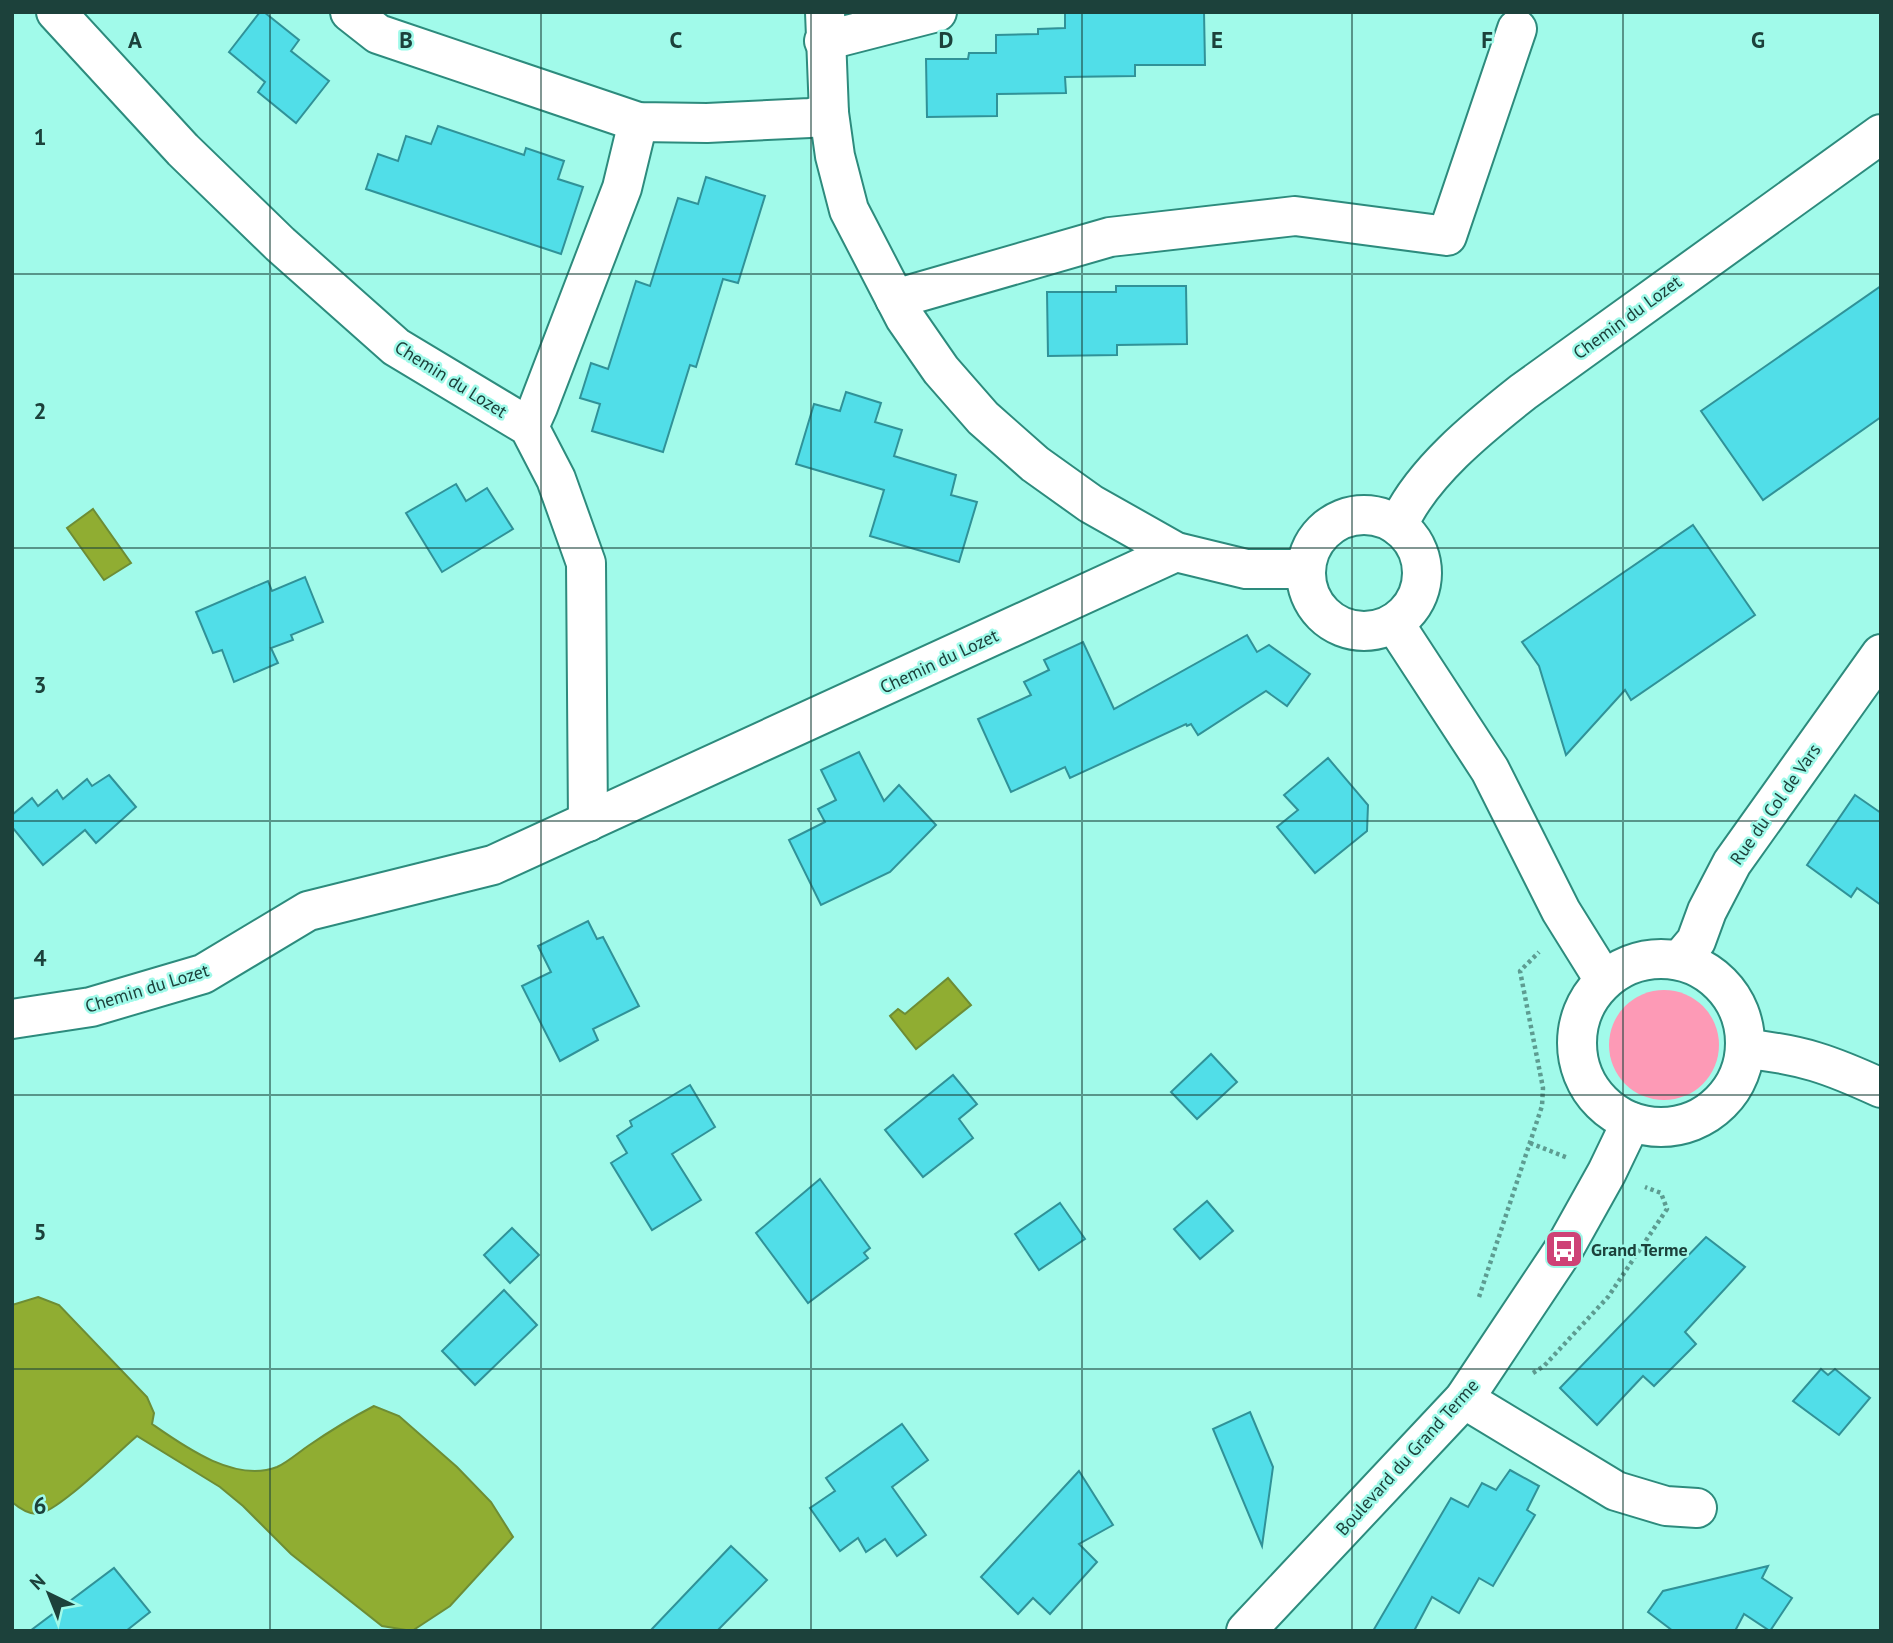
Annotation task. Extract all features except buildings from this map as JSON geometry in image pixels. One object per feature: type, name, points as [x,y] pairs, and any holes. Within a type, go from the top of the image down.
[{"type":"street","name":"Chemin du Lozet","points":[[56,12],[183,150],[280,244],[396,347],[528,427]]},
{"type":"street","points":[[937,12],[825,26],[829,113],[835,156],[849,210],[905,318],[940,370],[983,418],[1035,464],[1091,504],[1176,552],[1246,569],[1306,569]]},
{"type":"street","points":[[369,19],[639,122],[707,123],[810,118],[829,113]]},
{"type":"street","points":[[895,299],[1110,237],[1295,216],[1447,236],[1517,29]]},
{"type":"street","points":[[588,822],[586,563],[555,479],[528,427],[622,188],[639,122]]},
{"type":"street","name":"Chemin du Lozet","points":[[1398,526],[1405,509],[1442,464],[1478,428],[1523,391],[1881,134]]},
{"type":"street","points":[[1360,515],[1380,517],[1398,526],[1414,542],[1422,564],[1420,587],[1411,607],[1394,623],[1374,631],[1353,631],[1333,623],[1318,609],[1308,590],[1306,569],[1311,549],[1317,540],[1340,520],[1360,515]]},
{"type":"street","name":"Chemin du Lozet","points":[[12,1020],[91,1007],[203,974],[308,911],[493,865],[1176,552]]},
{"type":"street","points":[[1394,623],[1490,770],[1561,911],[1604,980]]},
{"type":"street","name":"Rue du Col de Vars","points":[[1680,960],[1696,941],[1707,911],[1732,863],[1881,654]]},
{"type":"street","points":[[1653,958],[1680,960],[1702,969],[1721,983],[1735,1002],[1744,1025],[1745,1049],[1737,1079],[1719,1104],[1692,1121],[1661,1127],[1631,1122],[1610,1110],[1592,1092],[1581,1071],[1577,1046],[1579,1022],[1589,1000],[1604,980],[1627,966],[1653,958]]},
{"type":"street","points":[[1745,1049],[1796,1055],[1826,1064],[1881,1088]]},
{"type":"street","name":"Boulevard du Grand Terme","points":[[1245,1631],[1464,1399],[1564,1250],[1631,1122]]},
{"type":"street","points":[[1464,1399],[1616,1491],[1666,1506],[1698,1508]]},
{"type":"path","points":[[1476,1307],[1542,1106],[1543,1088],[1520,971],[1538,953],[1549,950]]},
{"type":"path","points":[[1530,1143],[1570,1158]]},
{"type":"path","points":[[1526,1378],[1544,1366],[1608,1297],[1667,1209],[1661,1193]]},
{"type":"shaded area","points":[[93,509],[131,563],[104,580],[67,528]]},
{"type":"shaded area","points":[[948,978],[971,1005],[916,1049],[890,1016],[898,1009],[905,1014]]},
{"type":"shaded area","points":[[1664,990],[1685,994],[1703,1006],[1715,1024],[1719,1045],[1715,1066],[1703,1084],[1685,1096],[1664,1100],[1643,1096],[1625,1084],[1613,1066],[1609,1045],[1613,1024],[1625,1006],[1643,994]]},
{"type":"shaded area","points":[[38,1297],[59,1305],[147,1397],[154,1413],[152,1424],[195,1452],[244,1470],[261,1471],[277,1467],[374,1406],[399,1416],[457,1467],[491,1502],[513,1537],[450,1606],[412,1631],[382,1626],[291,1554],[220,1487],[137,1436],[58,1504],[37,1514],[24,1510],[12,1502],[12,1305]]},
{"type":"place","name":"Grand Terme","points":[[1564,1249]]}]
